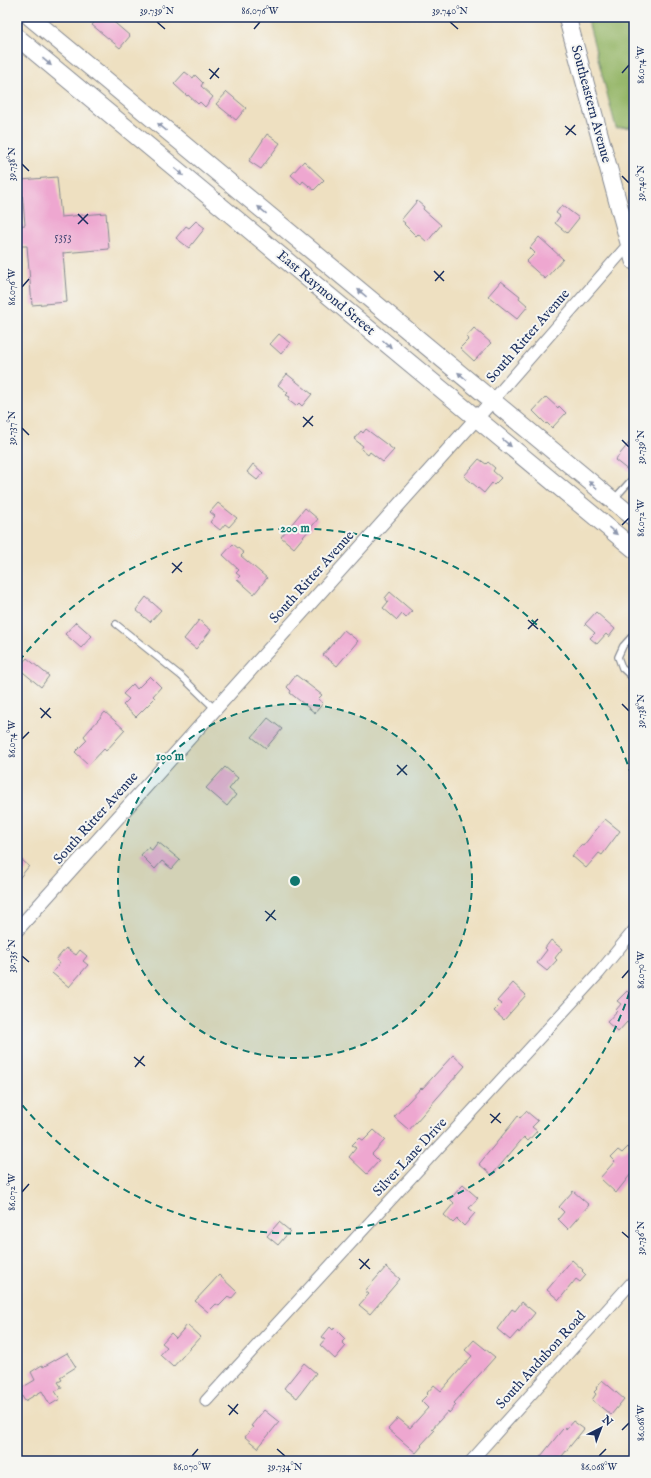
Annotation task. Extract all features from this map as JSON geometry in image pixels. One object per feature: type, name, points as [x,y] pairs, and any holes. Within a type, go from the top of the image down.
[{"type":"main road","name":"East Raymond Street","points":[[30,17],[634,518]]},
{"type":"main road","name":"Southeastern Avenue","points":[[567,17],[633,254]]},
{"type":"main road","name":"East Raymond Street","points":[[17,37],[634,549]]},
{"type":"street","name":"South Ritter Avenue","points":[[17,930],[492,401],[633,254]]},
{"type":"street","name":"Silver Lane Drive","points":[[206,1402],[594,979],[634,930]]},
{"type":"street","name":"South Audubon Road","points":[[471,1461],[634,1280]]},
{"type":"lane","points":[[613,501],[634,477]]},
{"type":"lane","points":[[116,624],[181,676],[215,710]]},
{"type":"lane","points":[[634,634],[623,646],[618,657],[622,668],[634,679]]},
{"type":"green space","points":[[587,17],[634,17],[634,127],[616,128]]},
{"type":"building","points":[[99,17],[108,17],[130,36],[120,48],[92,25]]},
{"type":"building","points":[[185,72],[193,78],[195,75],[203,83],[201,86],[213,97],[205,107],[200,102],[198,104],[188,95],[187,96],[174,84]]},
{"type":"building","points":[[227,92],[246,108],[236,120],[216,104]]},
{"type":"building","points":[[267,134],[280,143],[261,169],[249,161]]},
{"type":"building","points":[[304,161],[324,180],[314,190],[303,181],[301,184],[291,175]]},
{"type":"building","points":[[57,177],[61,217],[106,213],[109,249],[63,253],[67,302],[32,305],[27,246],[17,246],[17,226],[25,225],[21,180]]},
{"type":"building","points":[[417,201],[424,207],[423,209],[441,225],[427,242],[418,234],[416,236],[401,220]]},
{"type":"building","points":[[562,205],[579,218],[567,233],[555,223],[560,216],[556,213]]},
{"type":"building","points":[[196,221],[205,228],[189,248],[176,238],[186,226],[189,228]]},
{"type":"building","points":[[539,237],[563,259],[545,279],[526,262],[535,253],[530,248]]},
{"type":"building","points":[[501,281],[520,296],[519,298],[528,306],[517,319],[488,296]]},
{"type":"building","points":[[474,328],[491,343],[474,361],[460,348],[469,339],[466,337]]},
{"type":"building","points":[[279,334],[290,343],[281,354],[270,344]]},
{"type":"building","points":[[287,374],[312,394],[302,406],[299,403],[296,406],[288,400],[290,397],[286,395],[288,393],[278,385]]},
{"type":"building","points":[[546,397],[566,413],[552,428],[533,411]]},
{"type":"building","points":[[366,429],[394,450],[383,462],[370,452],[368,455],[361,449],[363,446],[354,439],[361,431],[363,433]]},
{"type":"building","points":[[634,437],[634,464],[629,471],[615,460]]},
{"type":"building","points":[[479,459],[486,464],[488,462],[495,468],[493,471],[501,478],[494,485],[492,483],[484,493],[464,476]]},
{"type":"building","points":[[253,464],[263,473],[257,480],[247,472]]},
{"type":"building","points":[[218,503],[237,518],[229,527],[225,524],[220,530],[210,522],[215,516],[210,512]]},
{"type":"building","points":[[305,508],[318,519],[294,548],[281,537]]},
{"type":"building","points":[[233,544],[244,553],[241,556],[267,578],[254,594],[237,579],[240,576],[236,573],[239,570],[223,555]]},
{"type":"building","points":[[390,592],[412,611],[406,618],[402,614],[397,620],[383,608],[388,602],[385,598]]},
{"type":"building","points":[[146,597],[161,610],[150,622],[136,610]]},
{"type":"building","points":[[596,612],[615,629],[609,637],[606,634],[597,644],[590,638],[595,633],[585,624]]},
{"type":"building","points":[[199,620],[211,630],[196,649],[184,639]]},
{"type":"building","points":[[76,622],[92,636],[81,648],[65,634]]},
{"type":"building","points":[[344,630],[358,641],[337,666],[323,655]]},
{"type":"building","points":[[27,658],[49,676],[41,687],[18,668]]},
{"type":"building","points":[[296,675],[322,695],[318,699],[323,703],[315,713],[290,693],[291,691],[287,687]]},
{"type":"building","points":[[150,676],[161,687],[153,696],[155,698],[136,717],[123,705],[129,699],[123,694],[133,684],[137,689]]},
{"type":"building","points":[[105,712],[125,730],[106,751],[104,749],[89,765],[75,752],[87,740],[84,736]]},
{"type":"building","points":[[268,718],[282,729],[266,748],[252,737]]},
{"type":"building","points":[[225,767],[238,778],[229,789],[236,795],[227,806],[206,788]]},
{"type":"building","points":[[605,819],[620,831],[602,855],[599,853],[586,868],[572,856],[581,845],[583,846]]},
{"type":"building","points":[[158,842],[180,860],[172,869],[162,861],[155,869],[141,855],[148,847],[152,850]]},
{"type":"building","points":[[17,856],[29,866],[17,881]]},
{"type":"building","points":[[551,940],[562,949],[555,958],[557,960],[547,971],[537,963],[547,950],[545,948]]},
{"type":"building","points":[[66,948],[76,955],[80,950],[87,956],[83,961],[88,965],[69,987],[52,973],[60,963],[56,960]]},
{"type":"building","points":[[513,983],[526,995],[504,1020],[494,1011],[501,1004],[497,1001]]},
{"type":"building","points":[[627,991],[634,997],[634,1029],[627,1022],[618,1032],[607,1022],[621,1004],[617,1001]]},
{"type":"building","points":[[453,1055],[465,1066],[409,1130],[394,1117]]},
{"type":"building","points":[[526,1111],[538,1121],[532,1127],[537,1131],[528,1141],[524,1137],[492,1175],[479,1164],[518,1116],[520,1118]]},
{"type":"building","points":[[374,1130],[385,1140],[372,1154],[379,1161],[367,1174],[349,1157],[356,1148],[352,1145],[359,1138],[363,1141]]},
{"type":"building","points":[[628,1147],[634,1152],[634,1170],[616,1193],[600,1178],[615,1161],[611,1157],[618,1150],[622,1153]]},
{"type":"building","points":[[463,1185],[478,1198],[469,1208],[475,1213],[464,1226],[457,1219],[453,1223],[444,1215],[454,1203],[450,1199]]},
{"type":"building","points":[[573,1191],[589,1205],[568,1229],[558,1219],[564,1212],[559,1207]]},
{"type":"building","points":[[279,1222],[290,1231],[278,1245],[267,1236]]},
{"type":"building","points":[[572,1260],[583,1270],[582,1271],[586,1275],[580,1282],[576,1279],[559,1300],[547,1290]]},
{"type":"building","points":[[386,1267],[400,1279],[370,1314],[359,1305],[369,1294],[365,1291]]},
{"type":"building","points":[[219,1275],[237,1292],[231,1299],[228,1297],[219,1306],[216,1304],[208,1312],[195,1301]]},
{"type":"building","points":[[522,1302],[535,1313],[519,1333],[518,1331],[510,1340],[497,1329],[512,1309],[515,1311]]},
{"type":"building","points":[[187,1325],[200,1337],[173,1367],[160,1355],[167,1347],[162,1343],[171,1333],[176,1338]]},
{"type":"building","points":[[330,1327],[333,1330],[334,1328],[345,1339],[342,1342],[346,1346],[335,1359],[320,1345],[325,1339],[322,1337]]},
{"type":"building","points":[[474,1340],[495,1357],[454,1403],[456,1405],[449,1413],[448,1411],[432,1429],[434,1431],[416,1453],[388,1429],[398,1418],[410,1428],[428,1408],[421,1401],[428,1394],[427,1393],[434,1385],[441,1391],[472,1356],[465,1350]]},
{"type":"building","points":[[67,1353],[76,1367],[60,1377],[62,1380],[58,1382],[62,1388],[55,1391],[60,1399],[50,1405],[42,1391],[25,1401],[18,1390],[35,1380],[31,1372]]},
{"type":"building","points":[[304,1363],[316,1373],[297,1398],[284,1388]]},
{"type":"building","points":[[602,1380],[624,1399],[611,1415],[592,1400],[596,1394],[594,1392],[597,1389],[596,1388]]},
{"type":"building","points":[[264,1410],[279,1422],[258,1448],[245,1437],[253,1427],[251,1426]]},
{"type":"building","points":[[573,1421],[584,1429],[558,1461],[537,1461],[562,1430],[565,1427],[566,1429]]}]
